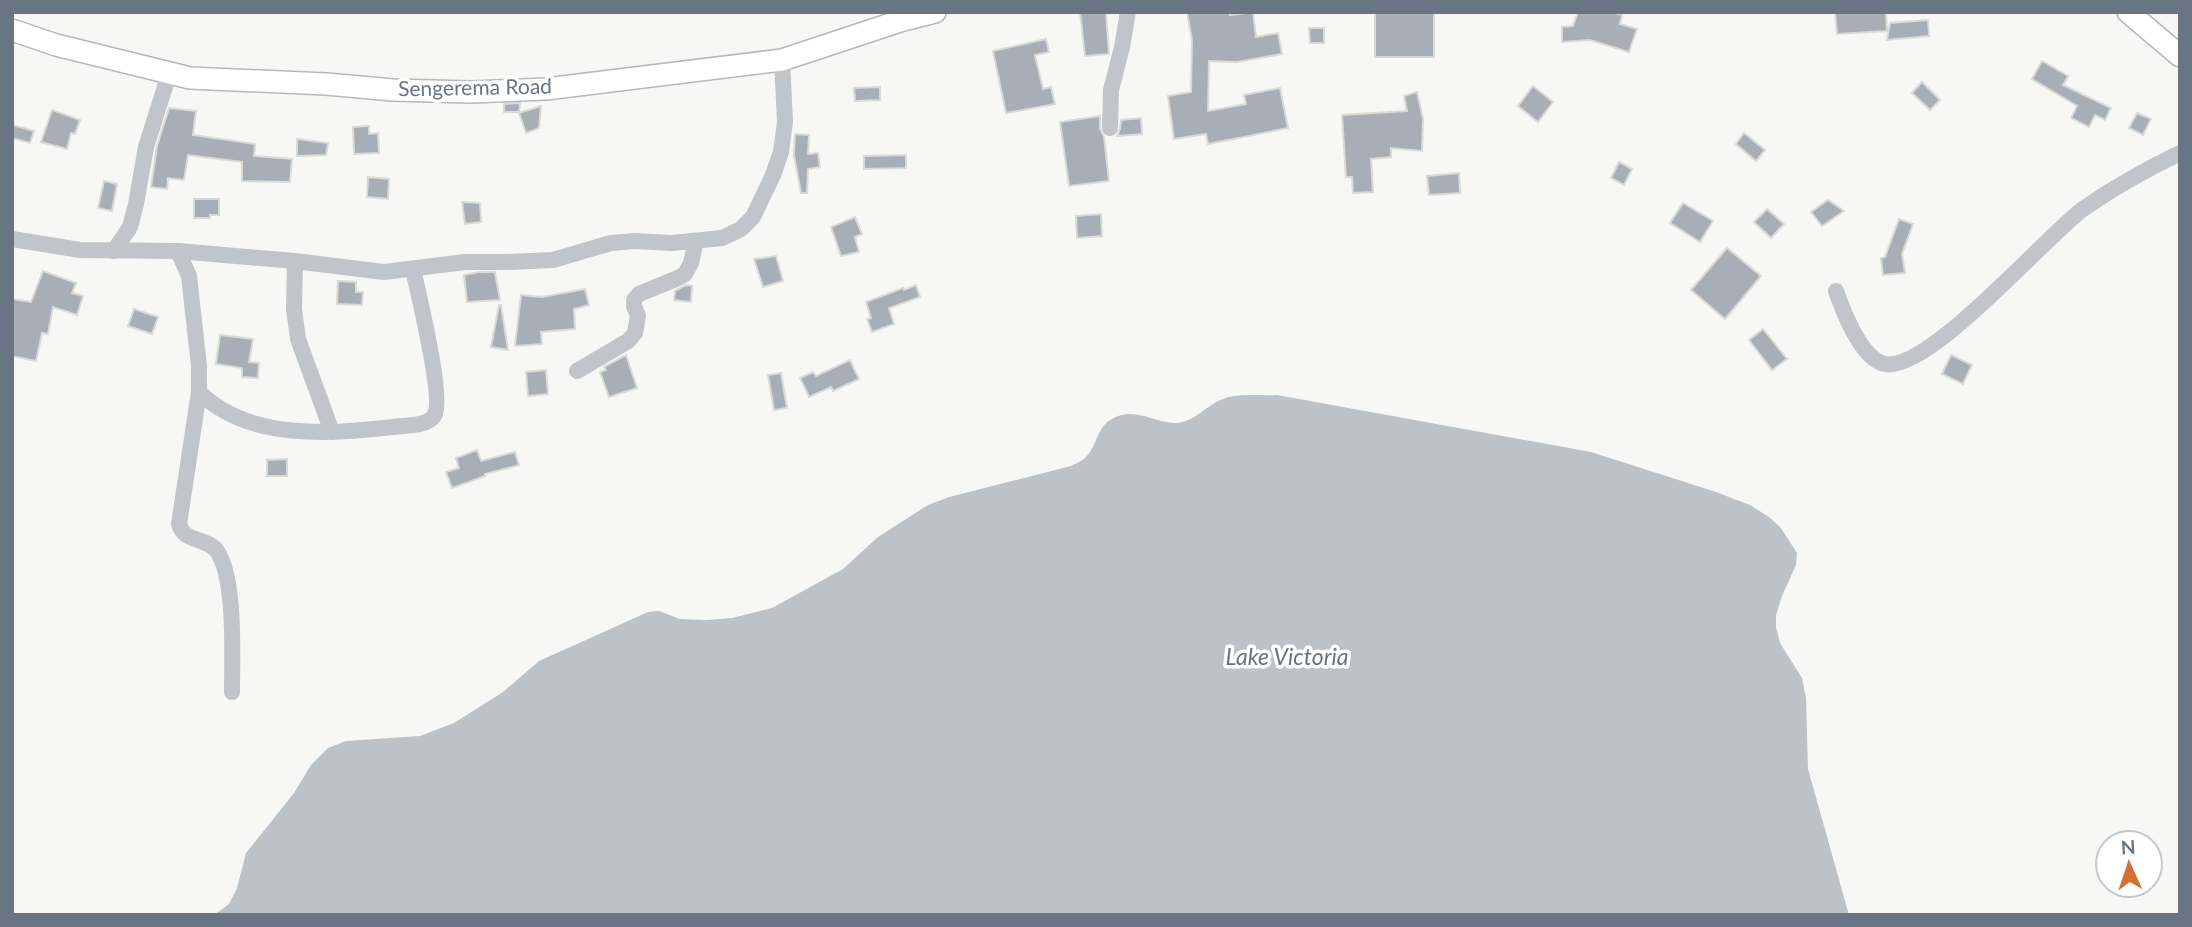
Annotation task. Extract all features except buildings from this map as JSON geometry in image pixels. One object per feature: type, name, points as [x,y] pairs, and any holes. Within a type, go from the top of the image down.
[{"type":"main road","name":"Sengerema Road","points":[[12,30],[56,45],[190,78],[471,92],[546,89],[782,60],[903,16],[935,12]]},
{"type":"main road","points":[[2128,12],[2180,56]]},
{"type":"street","points":[[1110,128],[1111,90],[1128,12]]},
{"type":"street","points":[[12,239],[80,250],[178,251],[384,272],[466,262],[553,260],[611,243],[696,242],[733,234],[748,225],[780,152],[785,122],[782,60]]},
{"type":"street","points":[[114,251],[130,227],[146,147],[169,74]]},
{"type":"street","points":[[1836,291],[1845,318],[1870,355],[1885,364],[1906,361],[1941,338],[2016,273],[2082,210],[2180,153]]},
{"type":"street","points":[[576,371],[628,341],[635,333],[638,316],[634,300],[639,294],[684,274],[691,263],[696,242]]},
{"type":"street","points":[[178,251],[188,276],[200,392],[179,524],[181,531],[187,536],[214,547],[225,571],[229,590],[233,692]]},
{"type":"street","points":[[295,261],[294,309],[298,339],[332,432]]},
{"type":"street","points":[[200,392],[233,416],[278,429],[332,432],[428,422],[435,415],[438,404],[413,269]]},
{"type":"water","name":"Lake Victoria","points":[[1277,395],[1591,452],[1716,492],[1750,505],[1769,517],[1781,528],[1797,553],[1796,565],[1776,615],[1776,627],[1780,643],[1802,678],[1806,698],[1808,769],[1849,915],[214,915],[229,904],[237,888],[246,853],[294,793],[311,765],[328,748],[346,741],[420,736],[454,723],[503,692],[539,661],[648,612],[659,611],[680,619],[707,620],[732,618],[772,608],[843,569],[878,537],[928,505],[949,497],[1071,466],[1089,453],[1103,426],[1121,415],[1137,415],[1175,423],[1188,420],[1229,397]]}]
